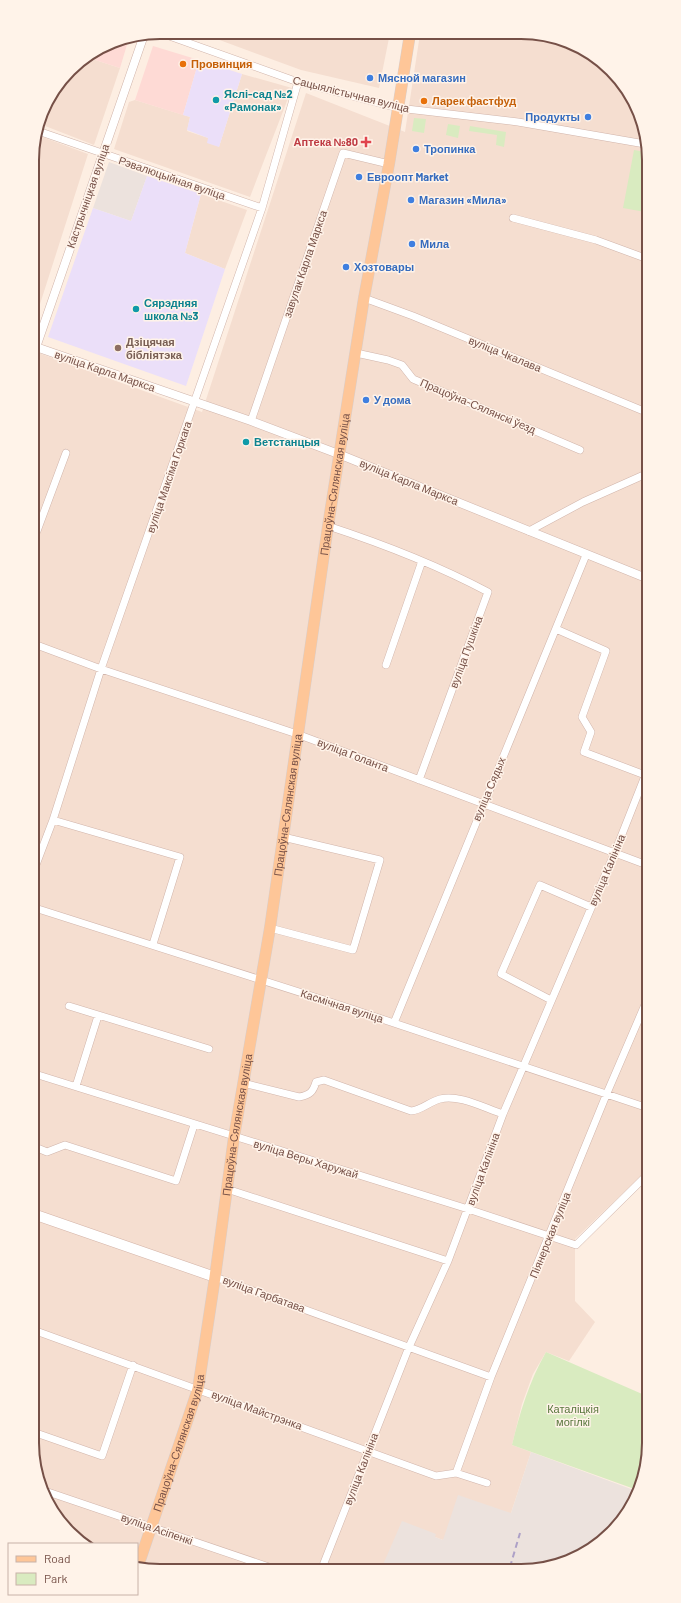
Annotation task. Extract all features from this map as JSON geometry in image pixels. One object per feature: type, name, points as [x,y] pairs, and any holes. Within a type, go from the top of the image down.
[{"type":"main road","name":"Працоўна-Сялянская вуліца","points":[[139,1562],[198,1389],[234,1137],[270,928],[328,526],[341,455],[364,298],[389,164],[409,39]]},
{"type":"main road","name":"вуліца Гарбатава","points":[[39,1216],[215,1276]]},
{"type":"street","name":"Сацыялістычная вуліца","points":[[178,39],[298,82],[398,108],[518,122],[641,143]]},
{"type":"street","name":"Кастрычніцкая вуліца","points":[[39,333],[142,40]]},
{"type":"street","name":"вуліца Максіма Горкага","points":[[39,857],[53,820],[101,669],[262,208],[298,82]]},
{"type":"street","name":"Рэвалюцыйная вуліца","points":[[42,132],[262,208]]},
{"type":"street","name":"завулак Карла Маркса","points":[[251,421],[343,153],[389,164]]},
{"type":"street","points":[[512,218],[596,240],[642,257]]},
{"type":"street","name":"вуліца Чкалава","points":[[364,298],[413,316],[642,410]]},
{"type":"street","name":"вуліца Карла Маркса","points":[[39,349],[251,421],[341,455],[642,576]]},
{"type":"street","name":"Працоўна-Сялянскі ўезд","points":[[356,353],[388,360],[402,366],[413,379],[580,450]]},
{"type":"street","points":[[39,520],[66,453]]},
{"type":"street","points":[[529,531],[583,502],[642,476]]},
{"type":"street","name":"вуліца Пушкіна","points":[[328,526],[366,539],[450,572],[488,592],[419,780]]},
{"type":"street","name":"вуліца Сядых","points":[[394,1023],[586,555]]},
{"type":"street","points":[[386,665],[422,561]]},
{"type":"street","points":[[556,629],[606,651],[582,717],[591,732],[584,752],[642,772]]},
{"type":"street","name":"вуліца Голанта","points":[[39,646],[101,669],[297,734],[483,805],[642,863]]},
{"type":"street","name":"вуліца Калініна","points":[[324,1564],[409,1347],[448,1261],[503,1114],[615,852],[642,783]]},
{"type":"street","points":[[53,820],[180,857],[153,944]]},
{"type":"street","points":[[270,928],[353,950],[380,860],[283,837]]},
{"type":"street","points":[[551,1000],[501,974],[540,885],[591,908]]},
{"type":"street","name":"Касмічная вуліца","points":[[39,909],[104,931],[153,944],[642,1106]]},
{"type":"street","points":[[69,1006],[209,1049]]},
{"type":"street","name":"Піянерская вуліца","points":[[456,1473],[491,1377],[550,1236],[607,1093],[642,1012]]},
{"type":"street","points":[[76,1086],[98,1016]]},
{"type":"street","name":"вуліца Веры Харужай","points":[[39,1075],[194,1125],[468,1209],[576,1245],[642,1180]]},
{"type":"street","points":[[243,1083],[299,1097],[308,1096],[313,1092],[316,1082],[324,1080],[411,1111],[420,1110],[438,1100],[451,1097],[503,1114]]},
{"type":"street","points":[[39,1149],[47,1152],[65,1145],[176,1181],[194,1125]]},
{"type":"street","points":[[227,1189],[448,1261]]},
{"type":"street","name":"вуліца Гарбатава","points":[[215,1276],[491,1377]]},
{"type":"street","name":"вуліца Майстрэнка","points":[[39,1332],[436,1476],[456,1473]]},
{"type":"street","points":[[39,1434],[102,1456],[133,1365]]},
{"type":"street","points":[[456,1473],[487,1483]]},
{"type":"street","name":"вуліца Асіпенкі","points":[[49,1493],[260,1564]]},
{"type":"shaded area","points":[[217,39],[389,39],[379,88],[301,70]]},
{"type":"shaded area","points":[[419,39],[521,39],[545,41],[568,48],[582,55],[607,74],[626,99],[638,128],[642,160],[642,1175],[575,1239],[575,1301],[595,1322],[569,1361],[546,1352],[533,1374],[522,1404],[512,1445],[531,1452],[511,1513],[443,1540],[406,1526],[393,1564],[152,1564],[138,1562],[138,1543],[92,1543],[69,1523],[55,1504],[48,1490],[40,1459],[39,353],[202,412],[306,93],[405,132]]},
{"type":"shaded area","points":[[127,43],[120,68],[93,59],[106,51]]},
{"type":"shaded area","points":[[153,46],[199,60],[183,115],[135,100]]},
{"type":"shaded area","points":[[93,59],[120,68],[94,145],[44,125],[51,106],[64,86],[80,69]]},
{"type":"shaded area","points":[[199,60],[242,74],[219,147],[207,143],[208,138],[187,130],[190,117],[183,115]]},
{"type":"shaded area","points":[[242,74],[292,88],[250,197],[114,149],[129,102],[135,100],[190,117],[187,131],[208,138],[219,147]]},
{"type":"shaded area","points":[[41,137],[88,154],[39,307],[39,152]]},
{"type":"shaded area","points":[[109,162],[147,176],[131,221],[93,208]]},
{"type":"shaded area","points":[[147,176],[201,194],[185,253],[225,269],[186,386],[48,337],[93,208],[131,221]]},
{"type":"shaded area","points":[[201,194],[247,210],[225,269],[185,253]]},
{"type":"shaded area","points":[[531,1452],[633,1490],[617,1517],[601,1534],[575,1552],[560,1558],[537,1563],[521,1564],[383,1564],[402,1521],[436,1534],[435,1537],[443,1540],[458,1495],[511,1513]]},
{"type":"green space","points":[[414,118],[426,119],[424,133],[412,131]]},
{"type":"green space","points":[[448,124],[460,126],[458,138],[446,135]]},
{"type":"green space","points":[[470,126],[506,132],[504,147],[496,145],[497,135],[469,131]]},
{"type":"green space","points":[[634,150],[641,151],[642,211],[623,208]]},
{"type":"green space","name":"Каталіцкія могілкі","points":[[546,1352],[642,1394],[642,1451],[640,1467],[633,1489],[512,1445],[526,1397]]},
{"type":"railway","points":[[511,1564],[520,1533]]},
{"type":"place","name":"Провинция","points":[[183,64]]},
{"type":"place","name":"Мясной магазин","points":[[370,78]]},
{"type":"place","name":"Яслі-сад №2 «Рамонак»","points":[[216,100]]},
{"type":"place","name":"Ларек фастфуд","points":[[424,101]]},
{"type":"place","name":"Продукты","points":[[588,117]]},
{"type":"place","name":"Аптека №80","points":[[366,142]]},
{"type":"place","name":"Тропинка","points":[[416,149]]},
{"type":"place","name":"Евроопт Market","points":[[359,177]]},
{"type":"place","name":"Магазин «Мила»","points":[[411,200]]},
{"type":"place","name":"Мила","points":[[412,244]]},
{"type":"place","name":"Хозтовары","points":[[346,267]]},
{"type":"place","name":"Сярэдняя школа №3","points":[[136,309]]},
{"type":"place","name":"Дзіцячая бібліятэка","points":[[118,348]]},
{"type":"place","name":"У дома","points":[[366,400]]},
{"type":"place","name":"Ветстанцыя","points":[[246,442]]}]
